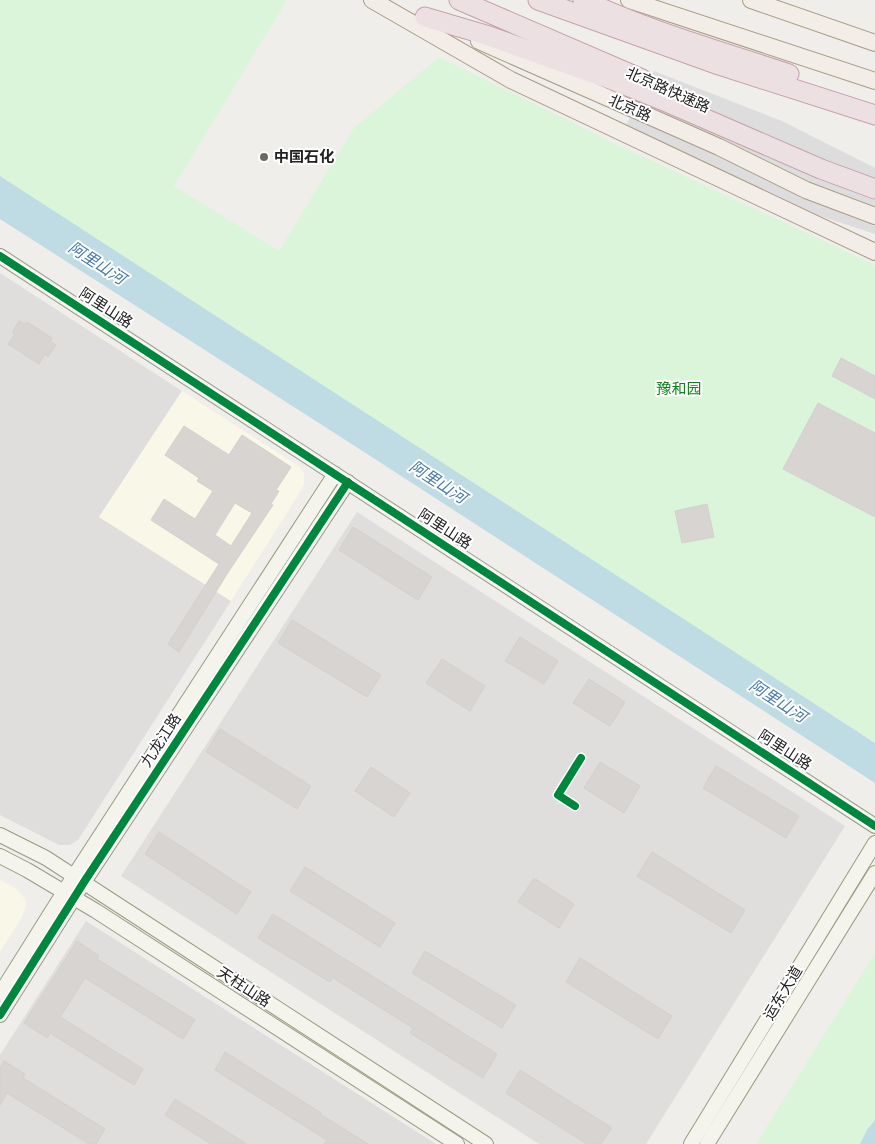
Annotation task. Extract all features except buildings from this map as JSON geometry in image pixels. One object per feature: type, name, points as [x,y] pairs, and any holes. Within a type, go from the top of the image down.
[{"type":"highway","points":[[538,0],[719,65],[875,115]]},
{"type":"highway","points":[[583,0],[604,10],[875,105]]},
{"type":"highway","name":"北京路快速路","points":[[463,2],[694,101],[875,188]]},
{"type":"highway","points":[[425,17],[486,35],[610,79],[669,102],[812,166],[875,188]]},
{"type":"main road","points":[[372,0],[512,80],[875,252]]},
{"type":"main road","name":"北京路","points":[[385,0],[719,147],[806,190],[875,216]]},
{"type":"main road","points":[[629,0],[875,81]]},
{"type":"main road","points":[[751,0],[875,43]]},
{"type":"street","name":"阿里山路","points":[[0,256],[875,826]]},
{"type":"street","name":"九龙江路","points":[[0,1015],[69,895],[335,474]]},
{"type":"street","name":"九龙江路","points":[[79,879],[348,482]]},
{"type":"street","name":"天柱山路","points":[[0,835],[46,858],[486,1144]]},
{"type":"street","name":"运东大道","points":[[691,1144],[875,843]]},
{"type":"street","name":"天柱山路","points":[[0,856],[69,895],[457,1144]]},
{"type":"street","name":"运东大道","points":[[707,1144],[875,873]]},
{"type":"street","name":"九龙江路","points":[[0,994],[69,895]]},
{"type":"shaded area","points":[[0,273],[182,391],[99,517],[231,601],[78,840],[70,845],[59,845],[0,815]]},
{"type":"shaded area","points":[[182,391],[300,467],[304,474],[304,484],[297,497],[231,601],[99,517]]},
{"type":"shaded area","points":[[357,512],[845,826],[646,1144],[539,1144],[121,876]]},
{"type":"shaded area","points":[[0,880],[17,889],[25,899],[26,905],[22,917],[0,952]]},
{"type":"shaded area","points":[[86,921],[436,1144],[0,1144],[0,1055]]},
{"type":"green space","name":"豫和园","points":[[0,0],[287,0],[174,186],[279,251],[354,128],[439,57],[622,147],[875,265],[875,742],[683,623],[0,176]]},
{"type":"green space","points":[[875,953],[875,1144],[756,1144]]},
{"type":"water","name":"阿里山河","points":[[0,176],[875,743],[875,783],[0,219]]},
{"type":"water","points":[[875,1120],[875,1144],[860,1144],[867,1130]]},
{"type":"pier","points":[[654,71],[782,121],[875,168],[875,234],[817,215],[625,127]]},
{"type":"cycle path","points":[[0,256],[875,826]]},
{"type":"cycle path","points":[[0,1015],[84,882],[348,482]]},
{"type":"cycle path","points":[[575,806],[558,795],[581,758]]},
{"type":"place","name":"中国石化","points":[[264,157]]}]
